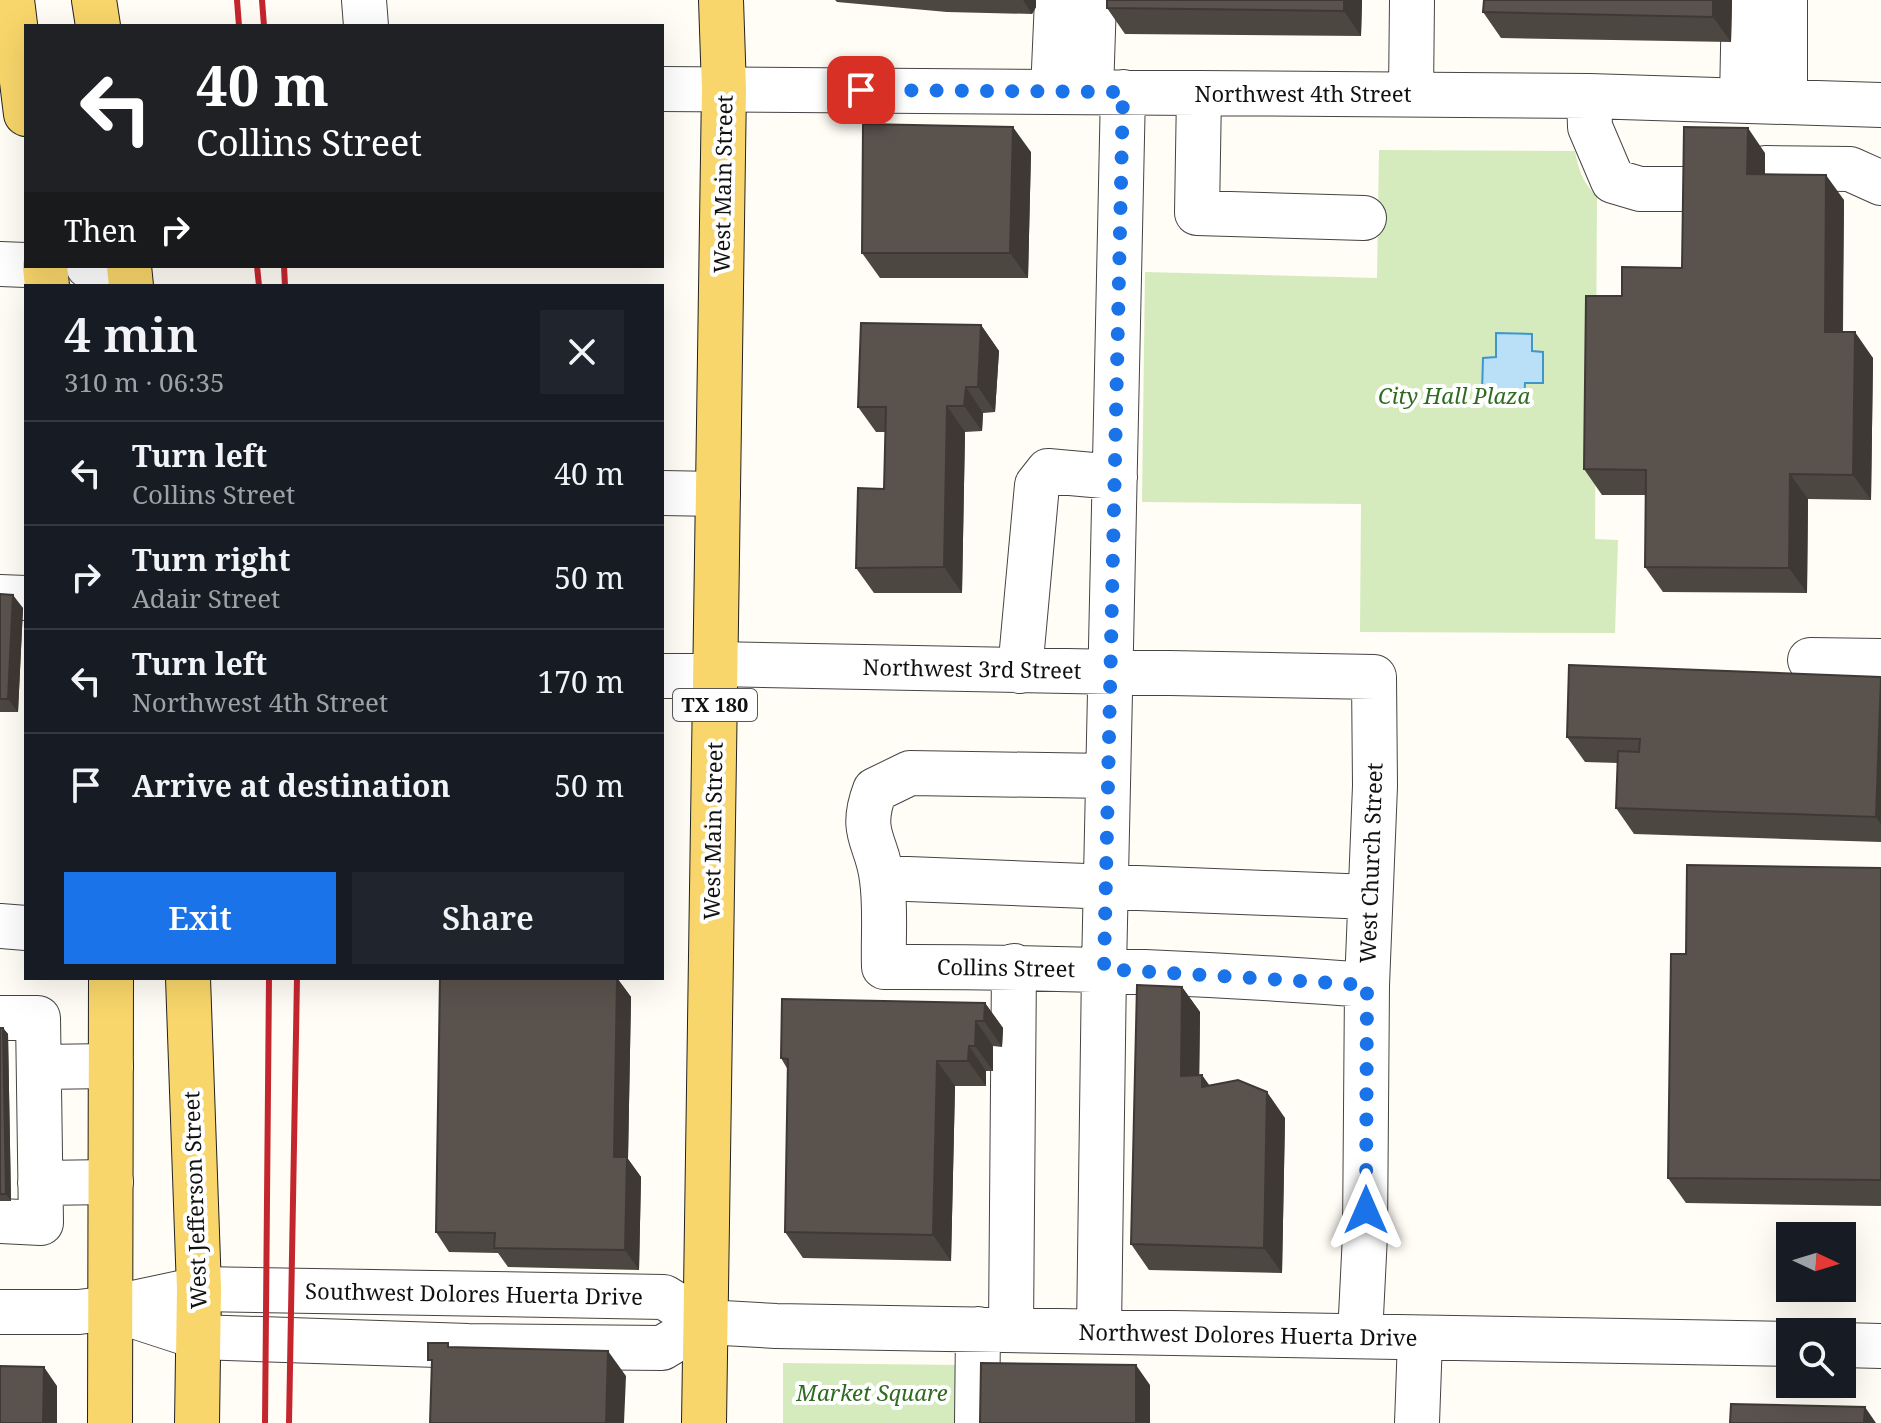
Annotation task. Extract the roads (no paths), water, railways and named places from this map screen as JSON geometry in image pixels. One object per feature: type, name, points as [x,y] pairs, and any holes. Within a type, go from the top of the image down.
[{"type":"main road","points":[[12,0],[24,98]]},
{"type":"main road","points":[[94,0],[98,24]]},
{"type":"main road","name":"West Main Street","points":[[704,1423],[724,89],[721,0]]},
{"type":"main road","points":[[110,1423],[111,980]]},
{"type":"main road","name":"West Jefferson Street","points":[[188,980],[199,1289],[197,1423]]},
{"type":"street","points":[[364,0],[366,24]]},
{"type":"street","points":[[1057,0],[1089,92]]},
{"type":"street","points":[[1094,0],[1089,92],[1115,477],[1099,1331]]},
{"type":"street","points":[[1411,94],[1412,0]]},
{"type":"street","points":[[1742,100],[1744,0]]},
{"type":"street","points":[[1785,0],[1785,102]]},
{"type":"street","name":"Northwest 4th Street","points":[[664,89],[1411,94],[1881,105]]},
{"type":"street","points":[[1199,94],[1197,213],[1364,218]]},
{"type":"street","points":[[1604,97],[1590,127],[1613,181],[1640,189],[1701,178]]},
{"type":"street","points":[[1765,178],[1850,169],[1881,186]]},
{"type":"street","points":[[0,264],[24,265]]},
{"type":"street","points":[[1020,671],[1037,485],[1048,471],[1115,477]]},
{"type":"street","points":[[664,493],[718,494]]},
{"type":"street","points":[[0,597],[24,598]]},
{"type":"street","points":[[1810,660],[1881,661]]},
{"type":"street","name":"Northwest 3rd Street","points":[[664,676],[715,670],[1374,677]]},
{"type":"street","name":"West Church Street","points":[[1360,1336],[1365,1235],[1367,985],[1375,786],[1374,677]]},
{"type":"street","points":[[1108,776],[910,773],[891,781],[875,790],[869,806],[868,833],[882,878],[1370,897]]},
{"type":"street","name":"Collins Street","points":[[882,878],[884,967],[1104,969],[1367,985]]},
{"type":"street","points":[[0,926],[24,928]]},
{"type":"street","points":[[977,1423],[995,1329],[1014,966]]},
{"type":"street","points":[[0,1018],[38,1018],[41,1223],[0,1221]]},
{"type":"street","points":[[39,1067],[111,1066]]},
{"type":"street","points":[[40,1183],[111,1182]]},
{"type":"street","name":"Southwest Dolores Huerta Drive","points":[[0,1312],[67,1313],[110,1308],[199,1289],[664,1297],[705,1322],[662,1348],[468,1346],[198,1337],[110,1308]]},
{"type":"street","name":"Northwest Dolores Huerta Drive","points":[[705,1322],[776,1326],[1776,1344]]},
{"type":"street","points":[[1417,1423],[1420,1339]]},
{"type":"street","points":[[1856,1345],[1881,1346]]},
{"type":"water","points":[[1496,333],[1532,334],[1532,351],[1543,352],[1543,383],[1525,383],[1524,403],[1493,403],[1493,395],[1482,394],[1483,358],[1496,357]]},
{"type":"railway","points":[[237,0],[239,24]]},
{"type":"railway","points":[[262,0],[264,24]]},
{"type":"railway","points":[[257,268],[259,284]]},
{"type":"railway","points":[[284,268],[285,284]]},
{"type":"railway","points":[[265,1423],[269,980]]},
{"type":"railway","points":[[289,1423],[297,980]]},
{"type":"park label","name":"City Hall Plaza","points":[[1454,396]]},
{"type":"park label","name":"Market Square","points":[[872,1393]]}]
